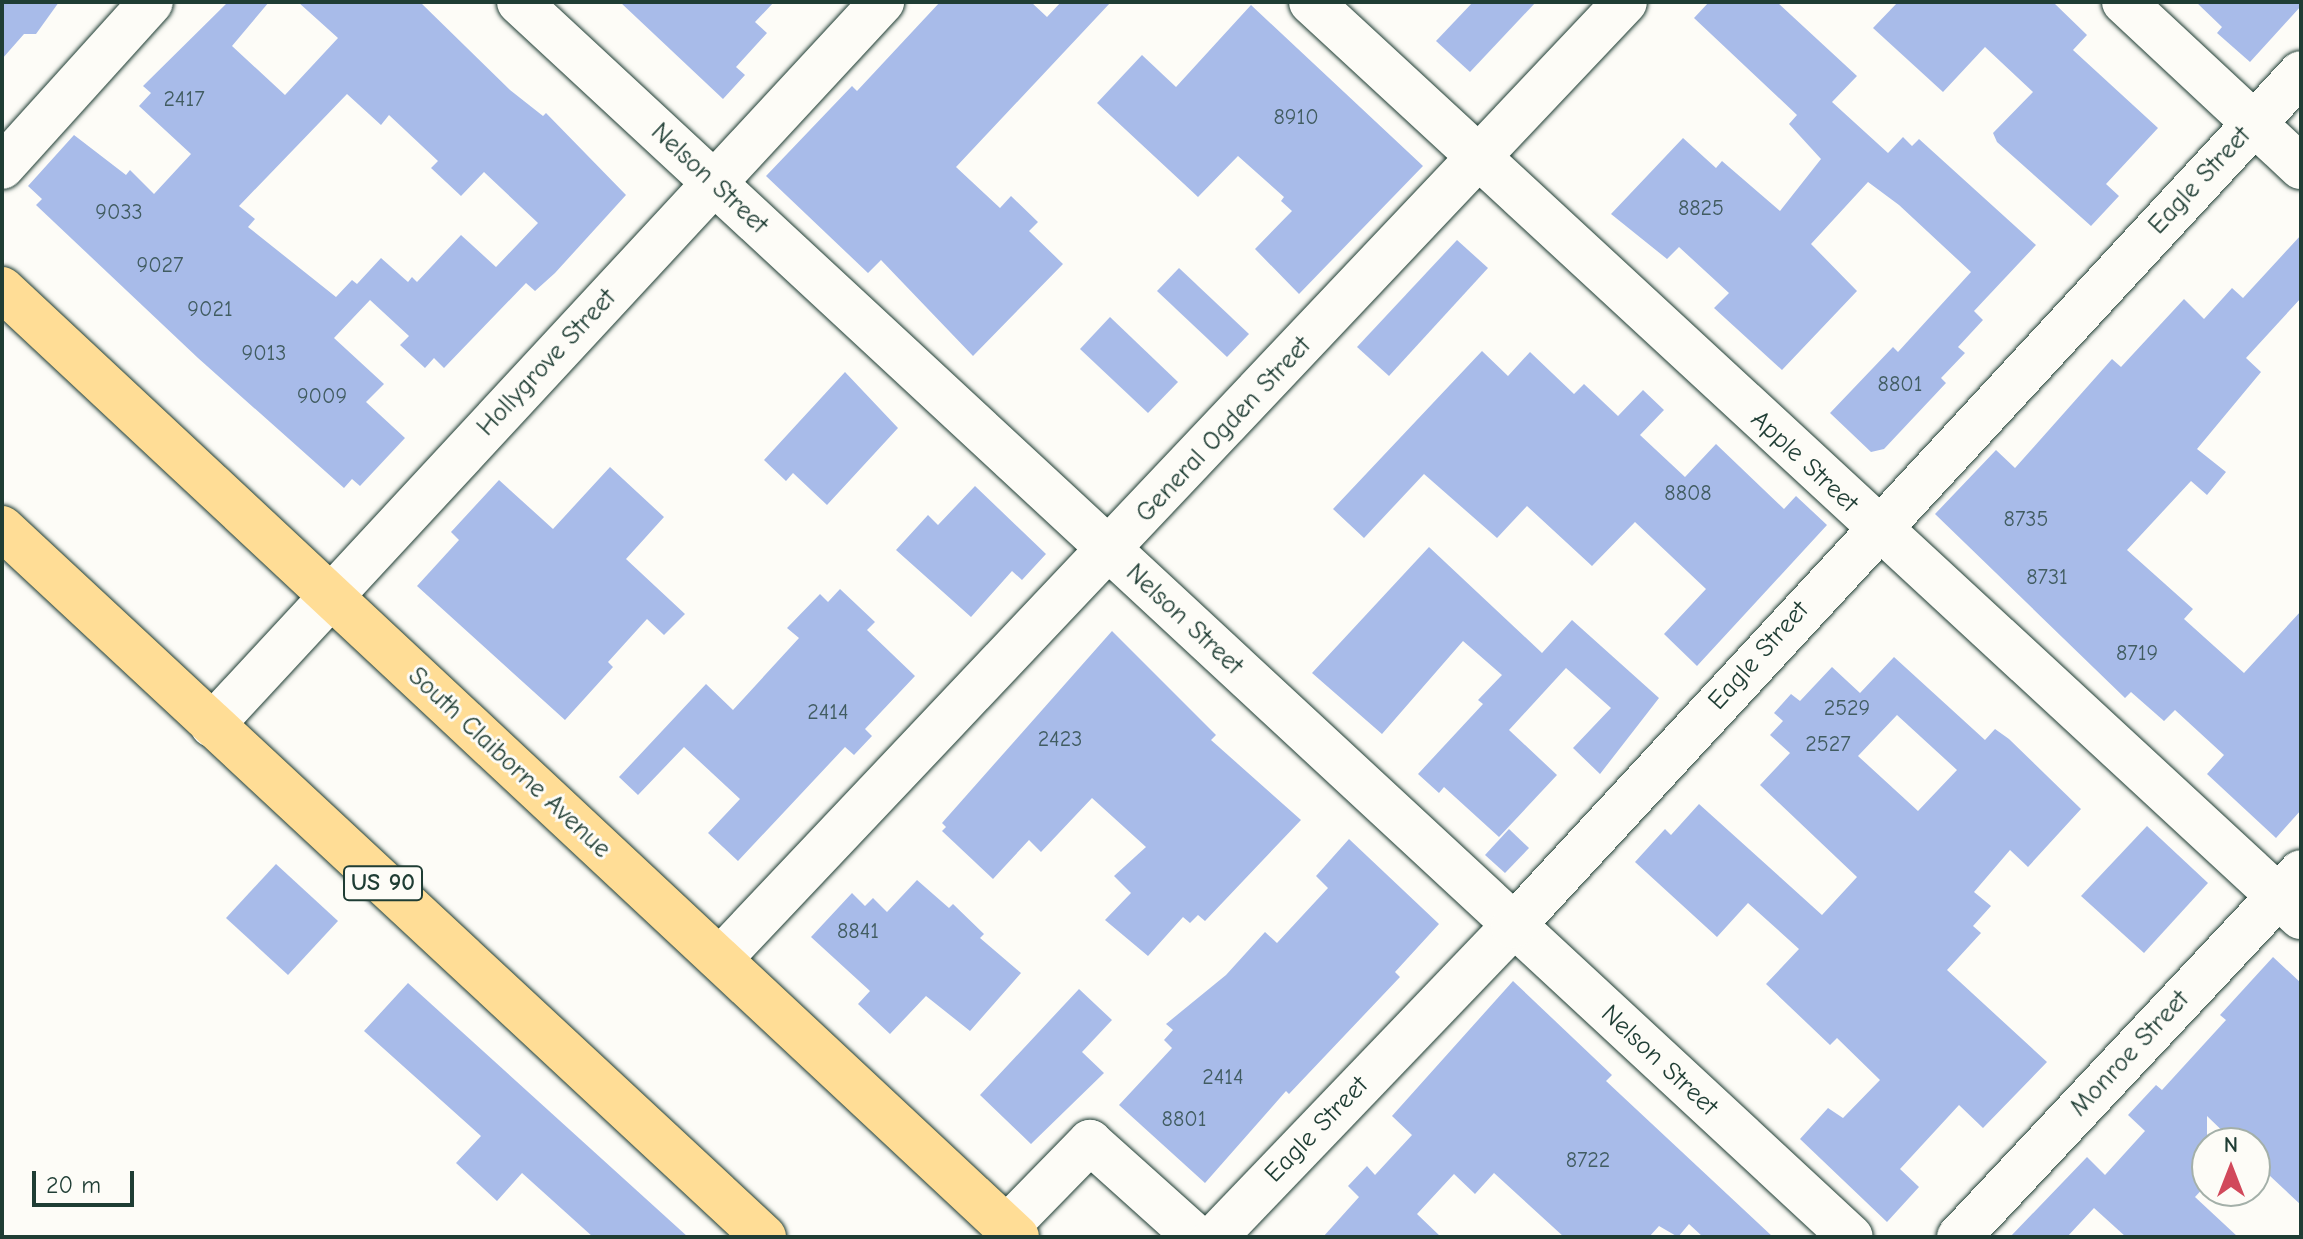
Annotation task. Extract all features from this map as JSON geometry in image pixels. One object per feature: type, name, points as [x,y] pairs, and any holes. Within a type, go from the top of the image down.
[{"type":"main road","name":"South Claiborne Avenue","points":[[2,289],[1012,1232]]},
{"type":"main road","name":"US 90","points":[[2,528],[764,1237]]},
{"type":"street","points":[[2,167],[151,2]]},
{"type":"street","name":"Nelson Street","points":[[519,2],[1851,1237]]},
{"type":"street","name":"Hollygrove Street","points":[[212,725],[882,2]]},
{"type":"street","name":"Apple Street","points":[[1311,2],[1876,529],[2293,895]]},
{"type":"street","name":"General Ogden Street","points":[[720,959],[1110,552],[1625,2]]},
{"type":"street","points":[[2124,2],[2301,167]]},
{"type":"street","name":"Eagle Street","points":[[1215,1237],[1278,1203],[1513,926],[1876,529],[2301,73]]},
{"type":"street","name":"Monroe Street","points":[[1959,1237],[2293,895]]},
{"type":"street","points":[[1012,1232],[1090,1142],[1196,1237]]},
{"type":"building","points":[[2,2],[59,2],[36,34],[24,34],[2,59]]},
{"type":"building","points":[[228,2],[269,2],[232,46],[285,95],[338,38],[298,2],[420,2],[510,90],[543,116],[546,113],[626,195],[555,273],[535,291],[526,283],[444,368],[434,358],[425,368],[400,345],[409,336],[370,300],[334,338],[384,384],[366,402],[405,438],[360,486],[352,479],[344,488],[198,358],[36,205],[42,199],[28,186],[74,135],[126,175],[130,170],[154,194],[191,154],[139,106],[151,93],[143,86]],"holes":[[[347,94],[381,125],[389,115],[438,161],[431,168],[461,196],[484,172],[538,223],[496,267],[461,235],[417,282],[412,277],[408,282],[381,258],[357,284],[352,280],[336,297],[248,227],[255,219],[239,206]]]},
{"type":"building","points":[[620,2],[774,2],[755,22],[767,33],[736,67],[745,75],[723,99]]},
{"type":"building","points":[[940,2],[1031,2],[1047,17],[1061,2],[1111,2],[956,167],[1000,208],[1011,196],[1038,222],[1029,231],[1063,264],[973,356],[881,260],[868,273],[766,176],[852,86],[857,91]]},
{"type":"building","points":[[1473,2],[1536,2],[1470,72],[1436,41]]},
{"type":"building","points":[[1709,2],[1777,2],[1857,76],[1832,102],[1888,153],[1903,137],[1912,146],[1919,139],[2036,245],[1974,311],[1983,320],[1958,347],[1965,353],[1941,378],[1946,383],[1884,449],[1871,452],[1830,413],[1893,347],[1898,352],[1971,272],[1899,205],[1868,182],[1811,244],[1857,291],[1782,370],[1714,308],[1729,293],[1679,247],[1667,259],[1611,214],[1683,138],[1716,168],[1722,161],[1780,211],[1821,159],[1789,124],[1797,115],[1694,18]]},
{"type":"building","points":[[1898,2],[2053,2],[2087,35],[2073,50],[2158,128],[2106,184],[2119,196],[2091,226],[1997,142],[1993,133],[2033,92],[1985,47],[1943,92],[1873,28]]},
{"type":"building","points":[[2196,2],[2301,2],[2301,6],[2250,62],[2217,33],[2222,27]]},
{"type":"building","points":[[1251,5],[1423,166],[1299,294],[1255,249],[1292,211],[1281,201],[1284,197],[1238,156],[1198,197],[1097,103],[1142,55],[1176,87]]},
{"type":"building","points":[[2301,235],[2301,298],[2246,358],[2261,372],[2197,449],[2226,472],[2207,495],[2191,481],[2127,550],[2193,609],[2184,619],[2244,673],[2301,611],[2301,810],[2276,838],[2207,774],[2224,755],[2175,710],[2164,721],[2131,692],[2125,698],[1935,514],[1996,450],[2015,468],[2112,359],[2121,367],[2184,299],[2204,319],[2232,288],[2243,298]]},
{"type":"building","points":[[1457,240],[1488,268],[1389,376],[1357,347]]},
{"type":"building","points":[[1179,268],[1249,334],[1227,357],[1157,291]]},
{"type":"building","points":[[1110,317],[1178,382],[1148,413],[1080,349]]},
{"type":"building","points":[[1482,351],[1508,376],[1530,352],[1574,394],[1584,384],[1618,416],[1643,390],[1664,410],[1640,435],[1685,477],[1716,444],[1784,509],[1796,496],[1827,525],[1697,666],[1664,634],[1706,589],[1635,522],[1592,566],[1527,506],[1497,538],[1424,474],[1364,538],[1333,509]]},
{"type":"building","points":[[845,372],[898,428],[827,505],[793,473],[786,481],[764,460]]},
{"type":"building","points":[[610,467],[664,517],[626,559],[685,614],[664,635],[647,619],[608,662],[613,667],[565,720],[417,586],[459,540],[451,532],[499,480],[553,529]]},
{"type":"building","points":[[975,486],[1046,554],[1022,580],[1012,571],[971,617],[896,550],[928,515],[938,525]]},
{"type":"building","points":[[1429,547],[1542,653],[1572,620],[1659,698],[1600,774],[1573,748],[1611,708],[1566,668],[1509,730],[1557,775],[1499,837],[1444,787],[1439,793],[1418,774],[1483,704],[1478,700],[1502,675],[1463,641],[1382,734],[1312,673]]},
{"type":"building","points":[[840,589],[875,622],[867,630],[915,676],[865,729],[872,736],[854,755],[845,747],[738,861],[708,833],[740,799],[684,747],[638,795],[619,777],[706,684],[733,710],[799,638],[787,628],[820,594],[828,602]]},
{"type":"building","points":[[1112,631],[1216,735],[1211,740],[1301,820],[1205,921],[1198,915],[1190,923],[1183,917],[1148,956],[1105,920],[1131,893],[1114,876],[1146,847],[1092,798],[1041,852],[1029,840],[993,879],[942,831],[946,827],[942,823]]},
{"type":"building","points":[[1894,657],[1985,740],[1995,729],[2009,739],[2081,809],[2028,867],[2010,850],[1974,892],[1991,906],[1973,926],[1981,933],[1947,970],[2047,1062],[1983,1128],[1959,1105],[1900,1169],[1919,1187],[1887,1222],[1800,1139],[1828,1108],[1843,1118],[1880,1080],[1837,1038],[1830,1045],[1766,984],[1799,949],[1748,903],[1717,937],[1635,862],[1665,829],[1671,835],[1699,804],[1822,915],[1857,877],[1760,785],[1790,753],[1770,735],[1783,721],[1774,713],[1791,694],[1800,701],[1832,667],[1860,693]],"holes":[[[1897,715],[1957,770],[1918,811],[1858,756]]]},
{"type":"building","points":[[2147,826],[2208,883],[2144,953],[2081,896]]},
{"type":"building","points":[[1509,829],[1529,848],[1505,873],[1485,855]]},
{"type":"building","points":[[1349,839],[1439,924],[1395,972],[1400,977],[1289,1094],[1286,1091],[1205,1183],[1119,1105],[1172,1048],[1164,1040],[1173,1030],[1166,1024],[1226,975],[1265,932],[1277,943],[1328,888],[1316,876]]},
{"type":"building","points":[[276,864],[338,921],[288,975],[226,918]]},
{"type":"building","points":[[917,880],[949,908],[953,904],[984,934],[980,938],[1021,973],[970,1031],[926,996],[890,1034],[858,1004],[870,991],[811,937],[852,893],[865,906],[873,898],[887,912]]},
{"type":"building","points":[[2273,957],[2301,983],[2301,1205],[2271,1177],[2271,1127],[2218,1127],[2207,1116],[2207,1127],[2191,1127],[2191,1207],[2206,1207],[2238,1237],[2126,1237],[2094,1208],[2067,1237],[2010,1237],[2087,1157],[2105,1175],[2145,1131],[2128,1115],[2156,1085],[2162,1090],[2226,1020],[2220,1015]]},
{"type":"building","points":[[1513,981],[1612,1075],[1606,1081],[1773,1237],[1703,1237],[1689,1224],[1678,1237],[1659,1226],[1649,1237],[1564,1237],[1494,1173],[1475,1194],[1454,1174],[1417,1214],[1441,1237],[1323,1237],[1359,1197],[1348,1186],[1367,1166],[1375,1175],[1412,1135],[1392,1116]]},
{"type":"building","points":[[408,983],[688,1237],[593,1237],[522,1173],[497,1201],[456,1163],[481,1136],[364,1031]]},
{"type":"building","points":[[1079,989],[1112,1020],[1082,1052],[1104,1073],[1031,1144],[980,1095]]}]
